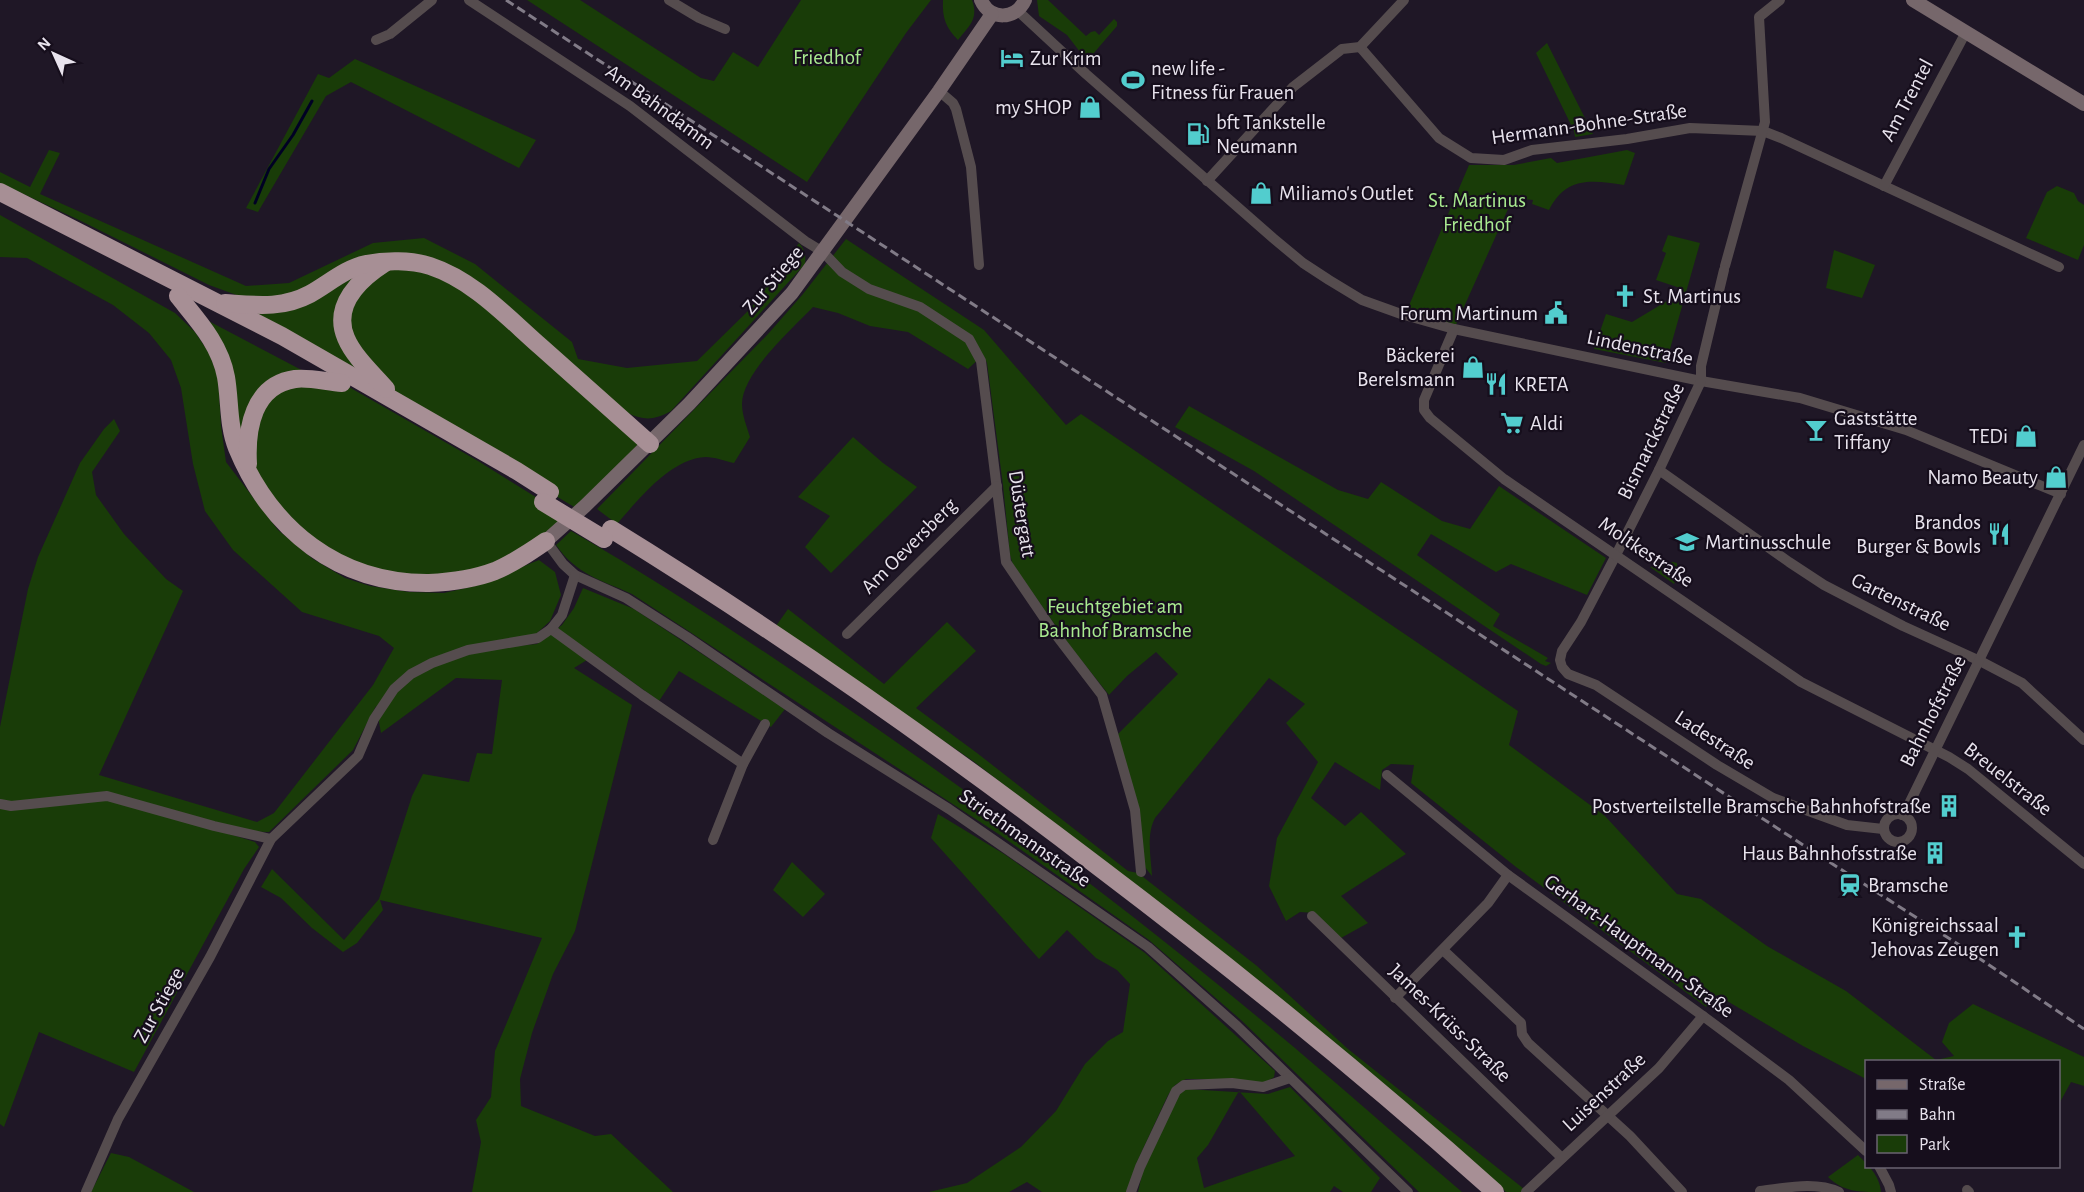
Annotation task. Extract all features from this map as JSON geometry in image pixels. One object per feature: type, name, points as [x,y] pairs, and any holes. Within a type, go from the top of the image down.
[{"type":"highway","points":[[0,192],[282,336],[517,471],[547,497]]},
{"type":"highway","points":[[0,206],[178,296],[342,383],[478,461],[547,497],[783,640],[896,717],[1032,816],[1257,990],[1495,1192]]},
{"type":"highway","points":[[387,262],[357,284],[348,297],[344,310],[343,328],[356,353],[395,400]]},
{"type":"highway","points":[[216,302],[272,306],[309,295],[349,270],[365,264],[410,262],[429,265],[448,273],[492,303],[650,444]]},
{"type":"highway","points":[[178,296],[211,338],[220,356],[237,447],[266,500],[302,538],[343,566],[390,581],[443,583],[470,579],[495,571],[522,558],[546,541]]},
{"type":"highway","points":[[248,468],[247,445],[250,425],[256,407],[265,394],[278,384],[296,379],[342,383]]},
{"type":"highway","points":[[608,534],[889,727],[1016,819],[1249,999],[1477,1192]]},
{"type":"street","points":[[376,40],[390,34],[432,0]]},
{"type":"street","name":"Am Bahndamm","points":[[469,0],[630,106],[805,241],[823,252]]},
{"type":"street","points":[[669,0],[699,18],[724,29]]},
{"type":"street","points":[[981,0],[992,14],[1006,16],[1022,5]]},
{"type":"street","points":[[1207,181],[1293,87],[1342,49],[1360,47],[1404,0]]},
{"type":"street","points":[[1763,131],[1765,122],[1759,17],[1780,0]]},
{"type":"street","points":[[1913,0],[2084,104]]},
{"type":"street","name":"Lindenstraße","points":[[1022,5],[1207,181],[1302,262],[1362,300],[1454,329],[1701,381],[1800,398],[1906,430],[2061,494]]},
{"type":"street","name":"Zur Stiege","points":[[546,541],[650,444],[763,327],[792,293],[939,92],[992,14]]},
{"type":"street","name":"Am Trentel","points":[[1884,186],[1966,32]]},
{"type":"street","name":"Hermann-Bohne-Straße","points":[[1360,47],[1439,138],[1471,158],[1504,160],[1532,150],[1628,139],[1690,128],[1763,131],[2059,267]]},
{"type":"street","points":[[939,92],[953,103],[956,109],[971,167],[979,265]]},
{"type":"street","name":"Bismarckstraße","points":[[1567,644],[1616,555],[1701,381],[1701,366],[1724,268],[1763,131]]},
{"type":"street","name":"Düstergatt","points":[[823,252],[842,272],[869,289],[920,307],[969,339],[981,361],[1006,562],[1053,631],[1102,695],[1135,810],[1141,872]]},
{"type":"street","name":"Moltkestraße","points":[[1454,329],[1424,400],[1424,410],[1427,416],[1504,479],[1801,682],[1934,750]]},
{"type":"street","name":"Bahnhofstraße","points":[[1902,814],[1980,661],[2084,445]]},
{"type":"street","name":"Gartenstraße","points":[[1659,470],[1824,585],[2022,683],[2084,740]]},
{"type":"street","name":"Am Oeversberg","points":[[847,634],[997,486]]},
{"type":"street","name":"Striethmannstraße","points":[[546,541],[563,564],[575,575],[626,598],[828,733],[949,809],[1148,947],[1237,1026],[1408,1192]]},
{"type":"street","points":[[575,575],[562,615],[551,629],[743,764]]},
{"type":"street","name":"Zur Stiege","points":[[86,1192],[118,1119],[210,957],[271,839],[358,756],[374,719],[393,689],[411,674],[432,663],[468,650],[538,638],[551,629]]},
{"type":"street","name":"Ladestraße","points":[[1567,644],[1560,660],[1568,674],[1596,686],[1761,792],[1789,805],[1847,825],[1883,829]]},
{"type":"street","points":[[713,840],[743,764],[765,724]]},
{"type":"street","name":"Breuelstraße","points":[[1934,750],[1968,769],[2084,864]]},
{"type":"street","name":"Gerhart-Hauptmann-Straße","points":[[1387,775],[1508,875],[1788,1080],[1865,1150]]},
{"type":"street","points":[[0,804],[11,806],[107,796],[214,826],[271,839]]},
{"type":"street","points":[[1902,814],[1909,819],[1912,827],[1905,841],[1895,843],[1888,840],[1883,829],[1889,817],[1902,814]]},
{"type":"street","points":[[1395,998],[1488,903],[1508,875]]},
{"type":"street","name":"James-Krüss-Straße","points":[[1312,916],[1562,1158]]},
{"type":"street","points":[[1443,950],[1521,1023],[1522,1034],[1528,1043],[1630,1136],[1682,1192]]},
{"type":"street","name":"Luisenstraße","points":[[1527,1191],[1659,1068],[1703,1016]]},
{"type":"street","points":[[1131,1192],[1140,1167],[1176,1091],[1184,1085],[1232,1083],[1263,1087],[1290,1078]]},
{"type":"street","points":[[1880,1168],[1891,1192]]},
{"type":"street","points":[[1760,1191],[1824,1186],[1839,1192]]},
{"type":"green space","name":"Friedhof","points":[[527,0],[580,0],[701,78],[714,81],[733,52],[758,67],[801,0],[931,0],[906,33],[807,182]]},
{"type":"green space","points":[[943,0],[972,0],[974,17],[958,40],[946,22]]},
{"type":"green space","points":[[1037,0],[1048,0],[1086,36],[1095,31],[1099,35],[1114,19],[1117,26],[1087,61],[1067,35],[1039,16]]},
{"type":"green space","points":[[1547,43],[1593,134],[1575,137],[1536,53]]},
{"type":"green space","points":[[355,59],[536,140],[519,168],[351,82],[326,96],[258,212],[246,208],[318,74],[329,78]]},
{"type":"green space","points":[[49,150],[60,153],[40,194],[246,286],[289,283],[373,243],[424,238],[475,264],[572,342],[578,359],[627,368],[697,361],[749,310],[799,243],[805,253],[805,264],[671,411],[655,418],[644,418],[628,413],[415,255],[291,295],[267,300],[242,297],[209,285],[0,183],[0,172],[30,187]]},
{"type":"green space","name":"St. Martinus Friedhof","points":[[1627,150],[1635,153],[1624,185],[1591,182],[1572,186],[1563,191],[1549,210],[1532,204],[1533,200],[1513,198],[1454,329],[1405,315],[1469,165],[1514,165],[1551,158],[1557,163]]},
{"type":"green space","points":[[2057,186],[2074,193],[2078,201],[2084,205],[2084,245],[2078,260],[2026,238],[2047,192]]},
{"type":"green space","points":[[0,215],[175,313],[195,332],[209,353],[218,377],[226,462],[278,530],[313,559],[345,578],[370,586],[409,592],[444,593],[475,586],[539,560],[555,572],[561,595],[550,621],[536,634],[466,651],[537,644],[562,625],[574,608],[583,588],[634,609],[785,709],[771,727],[679,671],[659,701],[595,655],[574,668],[632,705],[575,931],[553,974],[532,1033],[520,1079],[521,1106],[595,1136],[611,1134],[673,1192],[472,1192],[481,1142],[476,1120],[491,1097],[495,1051],[542,938],[380,900],[383,910],[357,943],[343,952],[312,928],[281,898],[261,887],[272,869],[344,940],[379,899],[412,796],[423,774],[469,782],[477,753],[492,754],[502,680],[456,678],[381,733],[376,706],[353,750],[269,832],[217,830],[255,842],[259,847],[244,869],[134,1072],[39,1032],[4,1127],[0,1124],[0,727],[28,589],[38,557],[80,463],[104,429],[114,419],[120,431],[92,472],[96,495],[124,534],[166,579],[183,591],[99,775],[257,822],[274,813],[373,685],[394,648],[379,636],[302,612],[233,550],[205,511],[193,464],[181,388],[171,360],[149,333],[113,305],[27,258],[0,257]]},
{"type":"green space","points":[[1668,235],[1700,243],[1666,363],[1594,349],[1606,314],[1632,322],[1667,301],[1676,303],[1680,288],[1656,280],[1666,253],[1662,251]]},
{"type":"green space","name":"Feuchtgebiet am Bahnhof Bramsche","points":[[846,239],[984,330],[1066,425],[1081,414],[1518,711],[1509,745],[1605,816],[1677,894],[1701,899],[1767,946],[1846,991],[1936,1060],[1865,1060],[1865,1078],[1803,1046],[1717,995],[1706,1007],[1516,867],[1411,783],[1414,765],[1391,764],[1382,770],[1380,790],[1335,762],[1311,798],[1345,826],[1361,812],[1406,854],[1341,896],[1368,923],[1341,938],[1315,913],[1300,912],[1286,921],[1269,886],[1277,838],[1318,762],[1286,723],[1305,704],[1269,678],[1155,818],[1150,839],[1152,876],[1144,866],[1118,734],[1178,674],[1156,652],[1127,676],[1109,695],[1070,646],[1013,565],[987,363],[983,355],[968,369],[908,332],[870,326],[838,313],[813,307],[770,352],[750,379],[742,404],[750,437],[734,463],[706,457],[693,459],[680,465],[656,482],[617,524],[597,509],[768,334]]},
{"type":"green space","points":[[1834,250],[1875,265],[1862,298],[1826,288]]},
{"type":"green space","points":[[387,262],[448,273],[650,444],[581,511],[395,400],[355,353],[344,310]]},
{"type":"green space","points":[[356,275],[339,307],[372,381],[242,311],[260,313],[290,310],[315,299]]},
{"type":"green space","points":[[201,317],[311,375],[286,377],[243,443]]},
{"type":"green space","points":[[342,383],[478,461],[571,519],[546,541],[443,583],[343,566],[266,500],[247,445],[278,384]]},
{"type":"green space","points":[[1189,406],[1338,490],[1368,499],[1381,482],[1442,521],[1470,529],[1499,486],[1606,558],[1587,595],[1511,564],[1496,572],[1431,534],[1417,555],[1500,614],[1493,626],[1548,658],[1545,661],[1551,663],[1546,666],[1541,664],[1254,471],[1175,427]]},
{"type":"green space","points":[[853,437],[883,463],[917,487],[831,573],[805,547],[830,516],[798,497]]},
{"type":"green space","points":[[571,531],[668,589],[763,651],[935,769],[1043,848],[1254,1014],[1462,1192],[1419,1192],[1241,1020],[1149,940],[1000,835],[632,594],[581,570],[556,545]]},
{"type":"green space","points":[[1677,563],[1678,575],[1674,584],[1650,567]]},
{"type":"green space","points":[[788,609],[884,684],[947,622],[976,651],[916,708],[1128,871],[1138,873],[1257,966],[1348,1049],[1528,1192],[1506,1192],[1439,1131],[1345,1053],[1123,877],[973,761],[776,626]]},
{"type":"green space","points":[[938,814],[1004,854],[1145,953],[1275,1071],[1274,1077],[1265,1083],[1233,1079],[1186,1079],[1175,1085],[1168,1095],[1136,1164],[1127,1192],[1042,1192],[1027,1182],[1009,1192],[929,1192],[967,1183],[1021,1147],[1056,1111],[1085,1064],[1108,1041],[1123,1032],[1130,984],[1117,970],[1096,958],[1067,930],[1039,959],[931,838]]},
{"type":"green space","points":[[792,862],[825,894],[803,917],[773,890]]},
{"type":"green space","points":[[1973,1004],[2084,1057],[2084,1086],[2071,1082],[2060,1102],[2060,1060],[1936,1060],[1954,1056],[1942,1042],[1949,1023]]},
{"type":"green space","points":[[1290,1087],[1380,1178],[1371,1192],[1343,1192],[1334,1186],[1330,1192],[1138,1192],[1143,1170],[1179,1093],[1186,1089],[1238,1092],[1208,1145],[1197,1158],[1204,1188],[1295,1156],[1240,1092],[1268,1094]]},
{"type":"green space","points":[[111,1153],[129,1157],[194,1192],[91,1192]]},
{"type":"green space","points":[[1858,1155],[1865,1163],[1865,1168],[1870,1168],[1876,1176],[1881,1192],[1852,1190],[1840,1186],[1828,1177]]},
{"type":"waterway","points":[[255,203],[269,169],[293,135],[312,101]]},
{"type":"railway","points":[[506,0],[1961,946],[2084,1029]]},
{"type":"place","name":"Zur Krim","points":[[1012,58]]},
{"type":"place","name":"new life - Fitness für Frauen","points":[[1133,80]]},
{"type":"place","name":"my SHOP","points":[[1090,107]]},
{"type":"place","name":"bft Tankstelle Neumann","points":[[1198,134]]},
{"type":"place","name":"Miliamo's Outlet","points":[[1261,193]]},
{"type":"place","name":"St. Martinus","points":[[1625,296]]},
{"type":"place","name":"Forum Martinum","points":[[1556,313]]},
{"type":"place","name":"Bäckerei Berelsmann","points":[[1473,367]]},
{"type":"place","name":"KRETA","points":[[1496,384]]},
{"type":"place","name":"Aldi","points":[[1512,423]]},
{"type":"place","name":"Gaststätte Tiffany","points":[[1816,430]]},
{"type":"place","name":"TEDi","points":[[2026,436]]},
{"type":"place","name":"Namo Beauty","points":[[2056,477]]},
{"type":"place","name":"Brandos Burger & Bowls","points":[[1999,534]]},
{"type":"place","name":"Martinusschule","points":[[1687,542]]},
{"type":"place","name":"Postverteilstelle Bramsche Bahnhofstraße","points":[[1949,806]]},
{"type":"place","name":"Haus Bahnhofsstraße","points":[[1935,853]]},
{"type":"place","name":"Bramsche","points":[[1850,885]]},
{"type":"place","name":"Königreichssaal Jehovas Zeugen","points":[[2017,937]]}]
